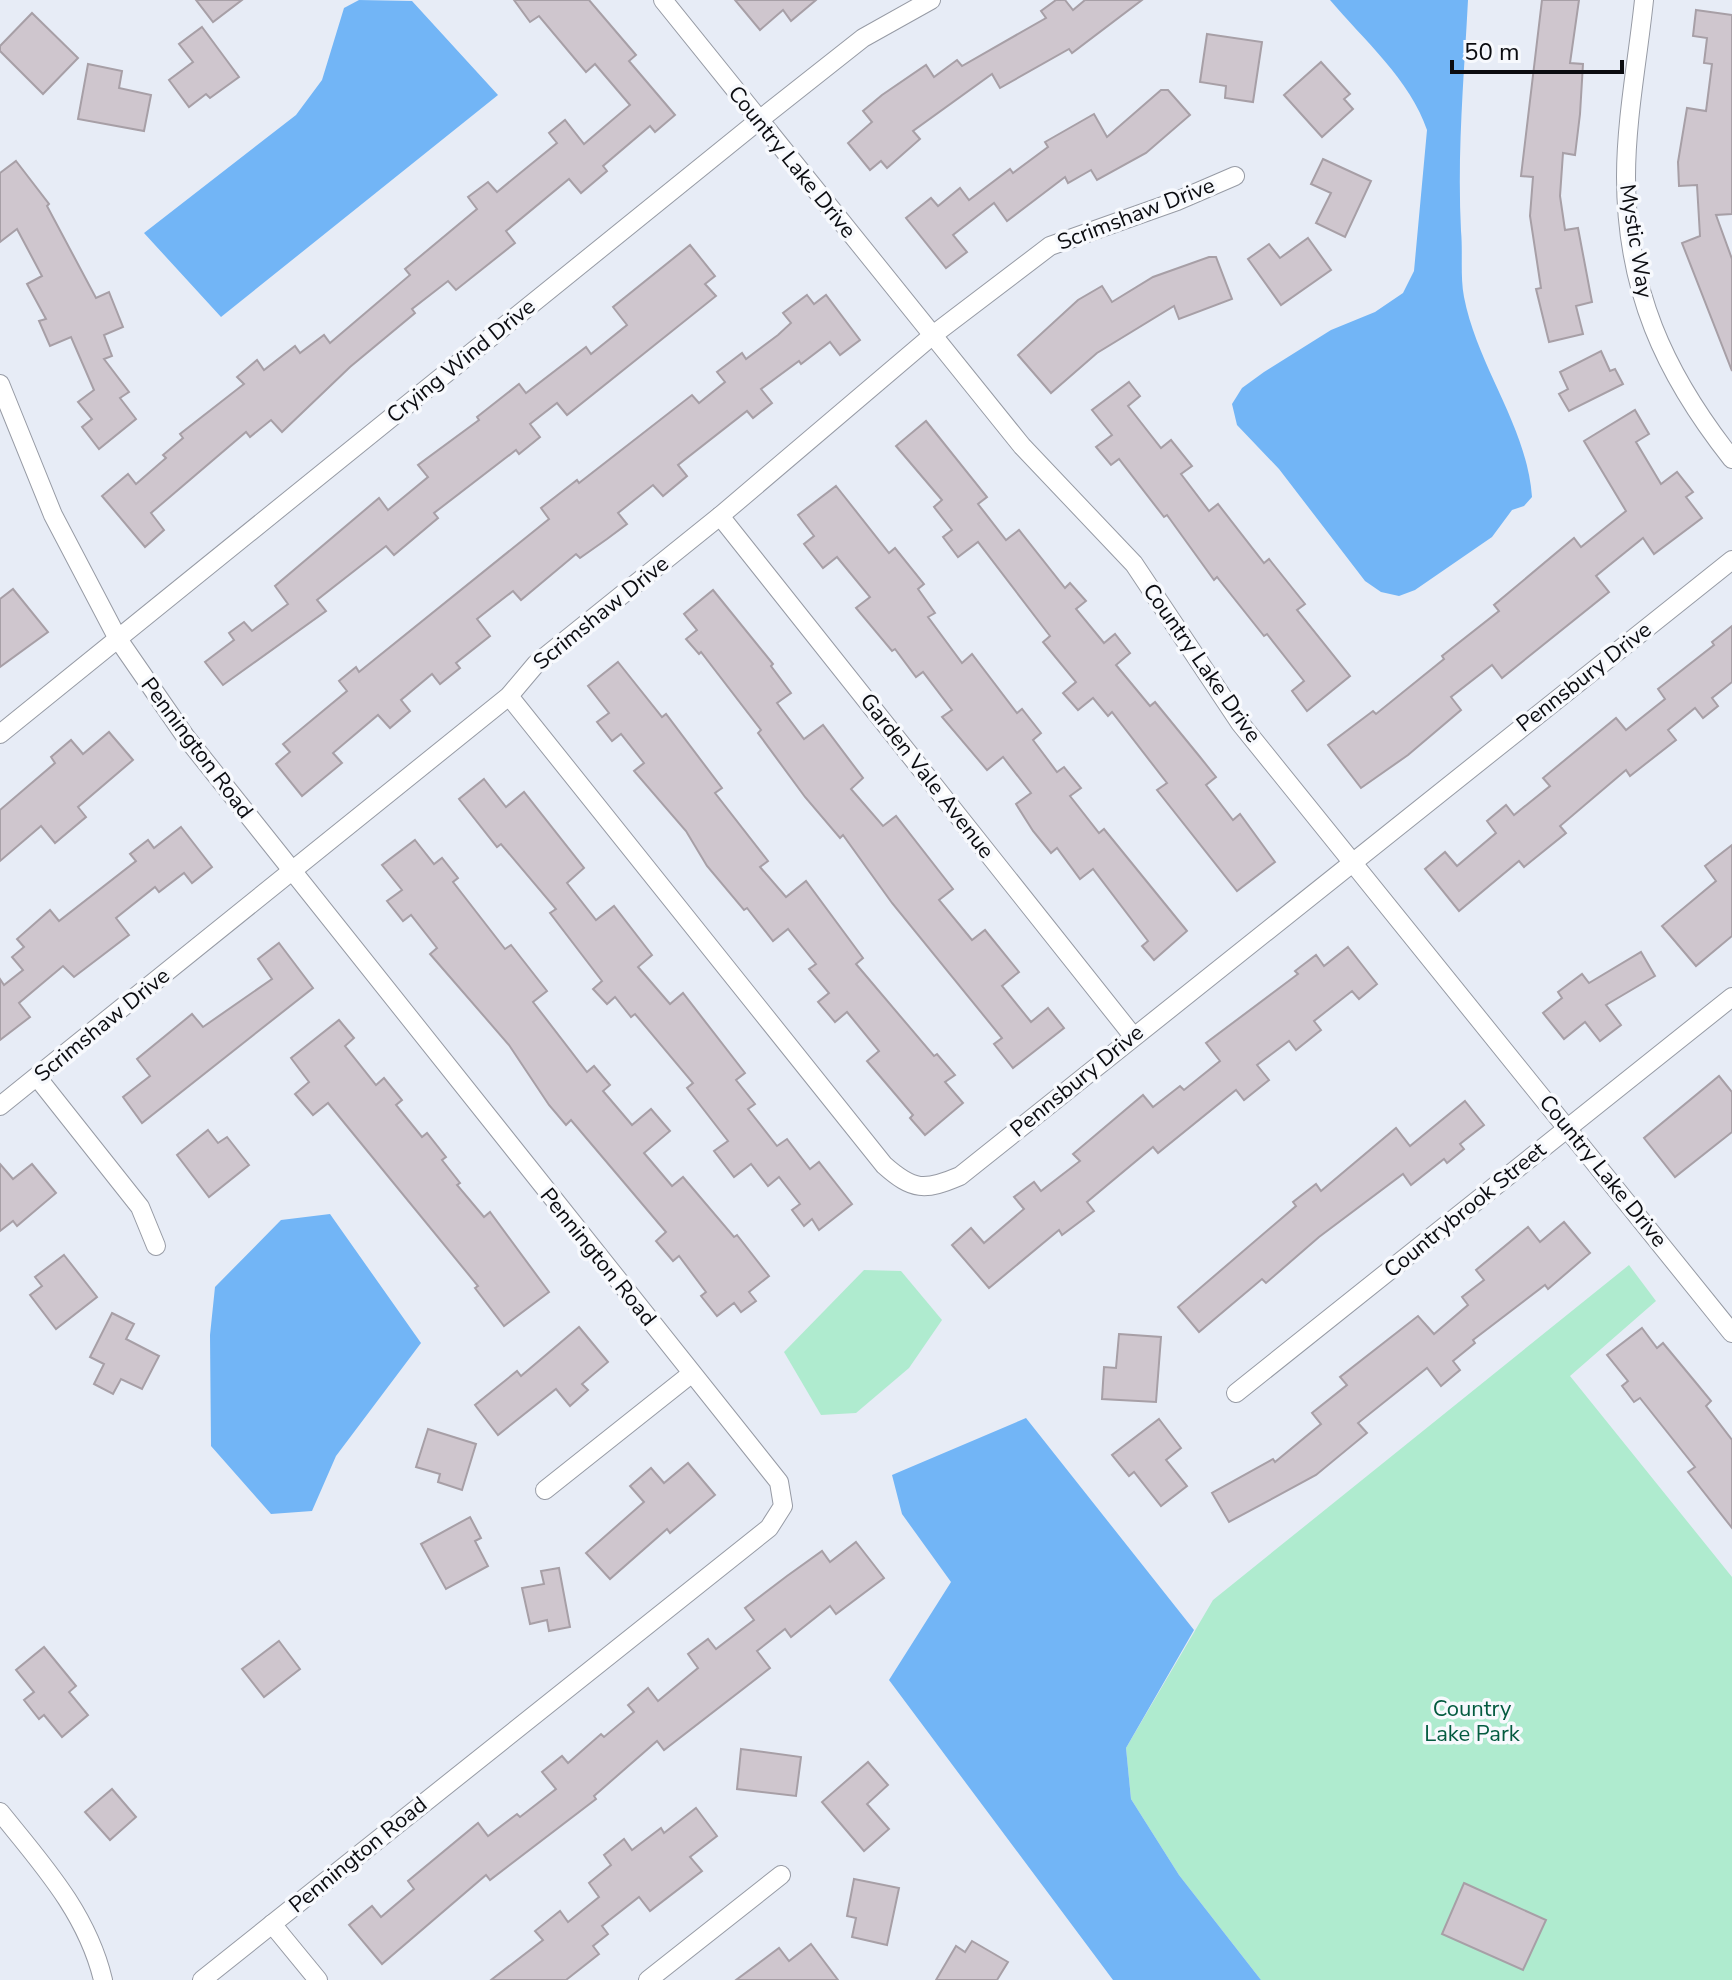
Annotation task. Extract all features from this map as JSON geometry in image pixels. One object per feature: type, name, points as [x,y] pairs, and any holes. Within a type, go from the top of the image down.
[{"type":"street","name":"Country Lake Drive","points":[[663,0],[1022,446],[1134,564],[1240,723],[1732,1333]]},
{"type":"street","name":"Crying Wind Drive","points":[[0,734],[863,38],[931,0]]},
{"type":"street","name":"Mystic Way","points":[[1644,0],[1626,175],[1637,271],[1654,334],[1676,382],[1732,459]]},
{"type":"street","name":"Scrimshaw Drive","points":[[0,1106],[509,696],[536,664],[720,516],[933,335],[1050,246],[1177,201],[1235,176]]},
{"type":"street","name":"Pennington Road","points":[[0,384],[53,515],[118,639],[185,736],[779,1482],[783,1506],[769,1528],[202,1980]]},
{"type":"street","name":"Garden Vale Avenue","points":[[720,516],[1133,1036]]},
{"type":"street","name":"Pennsbury Drive","points":[[509,696],[884,1165],[913,1187],[937,1186],[960,1176],[1732,560]]},
{"type":"street","name":"Countrybrook Street","points":[[1236,1393],[1732,997]]},
{"type":"street","points":[[37,1077],[140,1207],[156,1246]]},
{"type":"street","points":[[545,1490],[691,1374]]},
{"type":"street","points":[[0,1812],[65,1894],[86,1931],[103,1980]]},
{"type":"street","points":[[648,1980],[781,1875]]},
{"type":"street","points":[[272,1924],[318,1980]]},
{"type":"green space","name":"Country Lake Park","points":[[1629,1265],[1656,1301],[1570,1376],[1732,1577],[1732,1980],[1261,1980],[1179,1875],[1131,1799],[1126,1748],[1213,1600]]},
{"type":"green space","points":[[864,1270],[901,1271],[942,1320],[909,1368],[856,1413],[821,1415],[784,1352]]},
{"type":"water","points":[[359,0],[412,1],[498,95],[221,317],[144,233],[296,115],[322,80],[344,8]]},
{"type":"water","points":[[1330,0],[1468,0],[1460,173],[1464,297],[1480,348],[1521,446],[1532,497],[1524,506],[1512,510],[1492,537],[1415,590],[1399,596],[1381,592],[1365,581],[1279,469],[1237,425],[1232,404],[1242,388],[1264,372],[1331,330],[1375,312],[1403,293],[1414,271],[1427,130],[1410,94]]},
{"type":"water","points":[[330,1214],[421,1343],[336,1456],[312,1511],[271,1514],[211,1446],[210,1335],[215,1287],[281,1220]]},
{"type":"water","points":[[1026,1418],[1194,1630],[1126,1748],[1131,1799],[1179,1875],[1261,1980],[1113,1980],[889,1680],[951,1582],[902,1514],[892,1475]]},
{"type":"building","points":[[196,0],[242,0],[213,22]]},
{"type":"building","points":[[514,0],[589,0],[636,55],[629,61],[675,115],[655,132],[650,126],[603,166],[607,171],[581,193],[569,179],[506,231],[515,243],[456,290],[448,281],[412,309],[415,313],[350,367],[282,432],[271,420],[250,437],[246,432],[151,513],[164,530],[145,547],[102,496],[128,474],[136,484],[166,458],[163,455],[183,438],[180,434],[244,384],[237,377],[257,360],[264,370],[295,346],[300,353],[324,335],[330,343],[410,275],[405,269],[477,209],[468,197],[488,182],[497,192],[557,143],[549,133],[565,120],[584,144],[630,105],[595,64],[586,72],[539,16],[530,22]]},
{"type":"building","points":[[735,0],[816,0],[791,21],[783,10],[760,30]]},
{"type":"building","points":[[1056,0],[1065,0],[1073,10],[1085,0],[1142,0],[1072,53],[1069,49],[1000,88],[992,74],[913,131],[920,139],[887,168],[881,161],[870,170],[848,143],[872,122],[863,111],[882,95],[926,65],[934,77],[957,60],[962,66],[1046,18],[1041,11]]},
{"type":"building","points":[[1542,0],[1579,0],[1570,63],[1583,64],[1580,114],[1575,155],[1563,153],[1560,196],[1565,230],[1578,228],[1592,302],[1576,306],[1583,334],[1549,342],[1536,289],[1541,288],[1530,216],[1533,177],[1521,176]]},
{"type":"building","points":[[1696,10],[1732,15],[1732,214],[1716,215],[1732,259],[1732,371],[1682,243],[1700,236],[1697,185],[1679,186],[1678,162],[1687,108],[1706,111],[1712,64],[1704,63],[1707,38],[1693,36]]},
{"type":"building","points":[[32,13],[78,58],[43,94],[0,51],[0,46]]},
{"type":"building","points":[[202,27],[239,77],[210,98],[206,94],[189,107],[169,80],[193,62],[179,44]]},
{"type":"building","points":[[1207,34],[1262,42],[1253,102],[1225,98],[1226,86],[1200,82]]},
{"type":"building","points":[[1321,62],[1350,94],[1344,99],[1353,109],[1322,137],[1284,95]]},
{"type":"building","points":[[88,64],[122,71],[119,88],[151,95],[144,131],[78,119]]},
{"type":"building","points":[[1161,90],[1168,90],[1190,115],[1146,153],[1097,180],[1091,170],[1068,183],[1065,177],[1007,221],[994,203],[953,235],[967,252],[946,268],[906,218],[931,198],[938,206],[960,188],[969,200],[1010,169],[1013,173],[1048,147],[1045,142],[1094,114],[1107,137]]},
{"type":"building","points":[[1323,159],[1371,181],[1345,237],[1316,223],[1331,193],[1311,184]]},
{"type":"building","points":[[16,161],[49,204],[47,206],[96,298],[109,292],[123,327],[104,335],[112,356],[104,359],[129,392],[120,398],[136,419],[99,449],[82,427],[92,419],[78,402],[94,390],[71,337],[50,346],[39,321],[46,319],[27,284],[42,276],[17,229],[0,242],[0,173]]},
{"type":"building","points":[[1308,238],[1331,270],[1281,305],[1248,259],[1269,244],[1280,258]]},
{"type":"building","points":[[690,245],[715,276],[705,284],[716,296],[567,415],[557,403],[530,424],[540,437],[519,454],[516,450],[434,513],[438,518],[394,555],[386,546],[317,600],[326,611],[223,685],[205,662],[234,640],[229,633],[244,622],[252,631],[288,604],[275,586],[379,498],[388,510],[428,477],[418,465],[479,420],[477,417],[519,384],[526,393],[586,347],[591,354],[627,325],[613,307]]},
{"type":"building","points":[[1216,257],[1232,299],[1179,319],[1174,306],[1097,353],[1051,393],[1018,355],[1078,300],[1102,286],[1112,302],[1153,277]]},
{"type":"building","points":[[807,295],[814,304],[826,295],[860,340],[840,355],[830,342],[801,364],[799,361],[761,389],[772,403],[753,418],[747,411],[678,465],[687,476],[663,496],[653,485],[618,513],[627,524],[580,558],[576,554],[521,600],[513,591],[477,619],[490,636],[456,663],[460,668],[440,684],[432,674],[401,700],[410,711],[390,728],[378,715],[333,753],[342,763],[302,796],[276,764],[290,752],[283,744],[347,691],[339,681],[356,667],[359,672],[549,519],[541,508],[577,480],[579,483],[692,395],[699,403],[725,382],[717,372],[742,353],[746,359],[778,335],[791,323],[783,313]]},
{"type":"building","points":[[1601,351],[1610,371],[1615,369],[1623,384],[1569,411],[1559,394],[1568,389],[1560,372]]},
{"type":"building","points":[[1129,382],[1140,396],[1128,406],[1161,448],[1171,440],[1192,466],[1181,474],[1209,511],[1218,504],[1264,563],[1269,559],[1305,604],[1297,610],[1350,676],[1307,711],[1292,691],[1304,681],[1267,634],[1264,636],[1217,577],[1214,580],[1167,515],[1164,517],[1119,459],[1111,465],[1096,447],[1112,435],[1092,410]]},
{"type":"building","points":[[1635,410],[1649,434],[1636,442],[1661,484],[1677,472],[1693,492],[1686,497],[1702,518],[1654,554],[1643,538],[1596,576],[1609,592],[1502,678],[1492,665],[1451,697],[1461,710],[1408,755],[1361,788],[1328,745],[1373,711],[1376,714],[1444,659],[1442,656],[1499,611],[1494,605],[1574,538],[1581,547],[1626,511],[1584,441]]},
{"type":"building","points":[[926,421],[987,497],[978,504],[1006,540],[1019,530],[1065,588],[1070,583],[1086,601],[1076,609],[1104,643],[1115,634],[1130,653],[1116,665],[1150,706],[1155,702],[1200,757],[1216,777],[1206,785],[1233,820],[1240,814],[1275,862],[1237,891],[1157,790],[1167,783],[1112,712],[1108,716],[1093,698],[1078,710],[1063,693],[1076,682],[1043,642],[1050,636],[978,542],[958,557],[943,537],[952,530],[934,507],[942,500],[896,446]]},
{"type":"building","points":[[836,486],[889,553],[895,548],[924,584],[918,589],[935,613],[928,617],[962,663],[972,654],[1017,713],[1022,709],[1041,733],[1033,740],[1057,772],[1064,767],[1081,788],[1070,796],[1099,833],[1104,829],[1187,931],[1154,960],[1142,946],[1148,941],[1093,869],[1080,879],[1057,848],[1051,853],[1033,831],[1016,804],[1031,793],[1003,757],[987,770],[942,717],[952,710],[923,672],[916,677],[895,649],[892,651],[856,608],[870,597],[837,557],[823,568],[804,544],[814,536],[798,515]]},
{"type":"building","points":[[13,589],[48,632],[0,667],[0,599]]},
{"type":"building","points":[[713,590],[773,664],[771,666],[791,693],[777,703],[804,739],[823,725],[863,778],[851,789],[883,826],[896,816],[953,889],[939,900],[972,940],[985,930],[1019,972],[1002,986],[1031,1022],[1048,1008],[1064,1028],[1013,1068],[994,1044],[1002,1038],[892,903],[843,835],[840,838],[805,797],[758,733],[761,730],[701,652],[699,654],[686,639],[697,630],[684,614]]},
{"type":"building","points":[[1732,626],[1732,682],[1712,698],[1718,706],[1703,718],[1695,708],[1668,730],[1676,740],[1630,776],[1626,770],[1560,826],[1566,833],[1524,867],[1519,861],[1459,911],[1425,869],[1445,852],[1457,866],[1496,833],[1487,821],[1506,805],[1514,815],[1550,786],[1543,778],[1616,718],[1626,730],[1665,699],[1658,689],[1714,645],[1712,642]]},
{"type":"building","points":[[618,662],[662,717],[666,714],[722,788],[715,793],[768,861],[760,867],[786,897],[806,881],[863,958],[856,964],[934,1056],[937,1054],[955,1075],[945,1082],[963,1103],[925,1135],[910,1118],[913,1115],[867,1061],[879,1051],[847,1012],[835,1022],[818,1002],[829,993],[809,969],[816,964],[788,929],[773,941],[747,908],[744,910],[707,866],[686,831],[634,771],[644,763],[621,734],[612,741],[597,722],[609,713],[588,686]]},
{"type":"building","points":[[109,732],[133,760],[78,807],[86,817],[55,843],[41,826],[0,861],[0,810],[55,763],[51,757],[71,740],[83,754]]},
{"type":"building","points":[[484,779],[506,807],[524,792],[584,868],[567,883],[596,920],[614,906],[652,955],[638,967],[670,1004],[683,993],[745,1073],[736,1080],[755,1104],[748,1109],[777,1146],[787,1139],[810,1169],[819,1162],[852,1204],[819,1230],[812,1219],[804,1226],[792,1210],[800,1204],[779,1177],[768,1186],[751,1164],[734,1177],[714,1151],[728,1141],[687,1088],[693,1083],[635,1014],[631,1017],[615,997],[607,1004],[593,989],[602,981],[550,913],[556,909],[501,844],[497,847],[459,799]]},
{"type":"building","points":[[181,827],[212,867],[192,883],[184,873],[159,892],[155,887],[116,918],[129,935],[74,977],[63,966],[19,1003],[30,1017],[0,1040],[0,979],[4,985],[23,970],[12,957],[24,947],[17,939],[50,910],[59,921],[136,861],[130,854],[148,840],[154,848]]},
{"type":"building","points":[[415,840],[434,864],[442,858],[458,878],[453,882],[505,949],[511,945],[547,991],[533,1002],[587,1072],[594,1066],[610,1085],[603,1091],[632,1125],[651,1109],[670,1131],[644,1153],[672,1186],[683,1177],[734,1237],[737,1235],[769,1276],[749,1292],[756,1301],[741,1312],[734,1303],[717,1316],[701,1296],[706,1292],[679,1256],[673,1261],[656,1241],[666,1232],[571,1120],[566,1125],[549,1105],[509,1045],[430,954],[437,948],[411,915],[403,921],[387,901],[402,890],[382,865]]},
{"type":"building","points":[[1732,845],[1732,936],[1696,966],[1662,926],[1716,881],[1705,866]]},
{"type":"building","points":[[279,943],[313,988],[142,1123],[123,1097],[150,1076],[137,1059],[192,1014],[203,1027],[272,979],[258,959]]},
{"type":"building","points":[[1348,947],[1377,984],[1359,999],[1352,991],[1314,1021],[1321,1030],[1296,1050],[1289,1041],[1257,1065],[1269,1080],[1244,1100],[1236,1090],[1158,1153],[1153,1147],[1087,1202],[1094,1211],[1062,1235],[1059,1230],[989,1288],[952,1245],[971,1228],[984,1243],[1024,1209],[1014,1197],[1034,1182],[1041,1191],[1080,1161],[1073,1154],[1143,1095],[1153,1107],[1180,1086],[1184,1090],[1220,1061],[1206,1043],[1298,974],[1295,971],[1316,955],[1324,966]]},
{"type":"building","points":[[1641,952],[1655,976],[1606,1005],[1621,1025],[1600,1041],[1585,1022],[1564,1039],[1543,1013],[1562,998],[1558,992],[1582,974],[1589,983]]},
{"type":"building","points":[[339,1020],[354,1038],[345,1046],[376,1085],[384,1078],[402,1100],[396,1105],[422,1137],[427,1133],[446,1157],[442,1160],[460,1183],[457,1185],[484,1217],[490,1212],[549,1292],[504,1326],[475,1288],[478,1286],[328,1103],[313,1115],[295,1094],[309,1082],[291,1058]]},
{"type":"building","points":[[1719,1076],[1732,1092],[1732,1132],[1675,1177],[1644,1138]]},
{"type":"building","points":[[1465,1101],[1484,1125],[1460,1144],[1464,1149],[1447,1163],[1444,1159],[1411,1185],[1403,1174],[1319,1237],[1266,1283],[1262,1279],[1199,1332],[1178,1307],[1296,1206],[1293,1202],[1316,1184],[1321,1191],[1396,1128],[1410,1146]]},
{"type":"building","points":[[208,1130],[218,1143],[227,1137],[249,1165],[209,1197],[177,1155]]},
{"type":"building","points":[[0,1164],[13,1179],[32,1164],[56,1193],[17,1226],[13,1221],[0,1231]]},
{"type":"building","points":[[1564,1222],[1590,1253],[1548,1289],[1545,1285],[1473,1340],[1475,1343],[1453,1361],[1460,1370],[1441,1386],[1427,1368],[1358,1423],[1367,1433],[1316,1475],[1229,1522],[1212,1493],[1273,1459],[1275,1462],[1321,1424],[1312,1413],[1347,1385],[1340,1377],[1418,1316],[1434,1334],[1468,1305],[1462,1297],[1484,1280],[1476,1270],[1528,1227],[1540,1242]]},
{"type":"building","points":[[64,1255],[97,1297],[56,1329],[30,1295],[42,1286],[35,1277]]},
{"type":"building","points":[[112,1313],[134,1324],[126,1339],[159,1356],[142,1389],[121,1379],[113,1394],[94,1384],[104,1364],[90,1357]]},
{"type":"building","points":[[579,1327],[608,1362],[582,1384],[588,1390],[570,1406],[556,1389],[498,1435],[475,1405],[517,1371],[521,1376]]},
{"type":"building","points":[[1642,1328],[1657,1348],[1663,1343],[1711,1401],[1706,1406],[1732,1440],[1732,1528],[1688,1472],[1695,1467],[1640,1398],[1634,1402],[1622,1386],[1628,1381],[1607,1355]]},
{"type":"building","points":[[1119,1334],[1161,1337],[1156,1402],[1102,1399],[1104,1367],[1116,1368]]},
{"type":"building","points":[[1159,1419],[1181,1448],[1166,1460],[1187,1486],[1161,1506],[1134,1472],[1129,1476],[1112,1455]]},
{"type":"building","points":[[428,1429],[476,1444],[462,1490],[438,1482],[440,1474],[416,1467]]},
{"type":"building","points":[[688,1463],[715,1495],[670,1533],[667,1529],[610,1579],[586,1553],[644,1502],[630,1486],[651,1468],[664,1483]]},
{"type":"building","points":[[470,1517],[481,1538],[475,1541],[488,1566],[446,1589],[421,1544]]},
{"type":"building","points":[[856,1542],[884,1578],[836,1614],[830,1606],[791,1637],[785,1629],[757,1651],[770,1668],[664,1750],[657,1741],[594,1796],[596,1799],[490,1880],[486,1875],[382,1964],[349,1925],[372,1906],[381,1917],[414,1889],[408,1881],[478,1823],[488,1836],[517,1814],[520,1817],[556,1789],[542,1772],[562,1756],[568,1763],[601,1734],[604,1737],[634,1712],[628,1705],[648,1688],[658,1701],[698,1668],[688,1654],[708,1639],[716,1649],[754,1620],[745,1608],[787,1576],[822,1551],[830,1562]]},
{"type":"building","points":[[559,1568],[570,1627],[549,1631],[547,1620],[530,1624],[522,1588],[544,1584],[541,1571]]},
{"type":"building","points":[[279,1641],[300,1669],[264,1697],[242,1669]]},
{"type":"building","points":[[44,1647],[76,1686],[69,1692],[88,1715],[62,1737],[44,1715],[39,1719],[24,1700],[34,1692],[16,1670]]},
{"type":"building","points":[[741,1749],[801,1757],[796,1796],[737,1789]]},
{"type":"building","points":[[868,1762],[888,1785],[867,1804],[889,1829],[864,1851],[822,1802]]},
{"type":"building","points":[[112,1789],[136,1817],[110,1840],[85,1812]]},
{"type":"building","points":[[696,1808],[717,1836],[690,1857],[702,1871],[650,1911],[639,1897],[602,1926],[608,1934],[593,1946],[599,1954],[566,1980],[491,1980],[543,1940],[535,1931],[560,1911],[568,1922],[599,1897],[589,1883],[611,1865],[604,1855],[624,1839],[632,1850],[661,1828],[664,1833]]},
{"type":"building","points":[[854,1879],[899,1888],[887,1945],[852,1937],[856,1918],[847,1916]]},
{"type":"building","points":[[1464,1883],[1546,1920],[1523,1970],[1442,1934]]},
{"type":"building","points":[[972,1941],[1008,1962],[997,1980],[936,1980],[956,1946],[965,1952]]},
{"type":"building","points":[[811,1944],[838,1980],[736,1980],[779,1948],[789,1961]]}]
